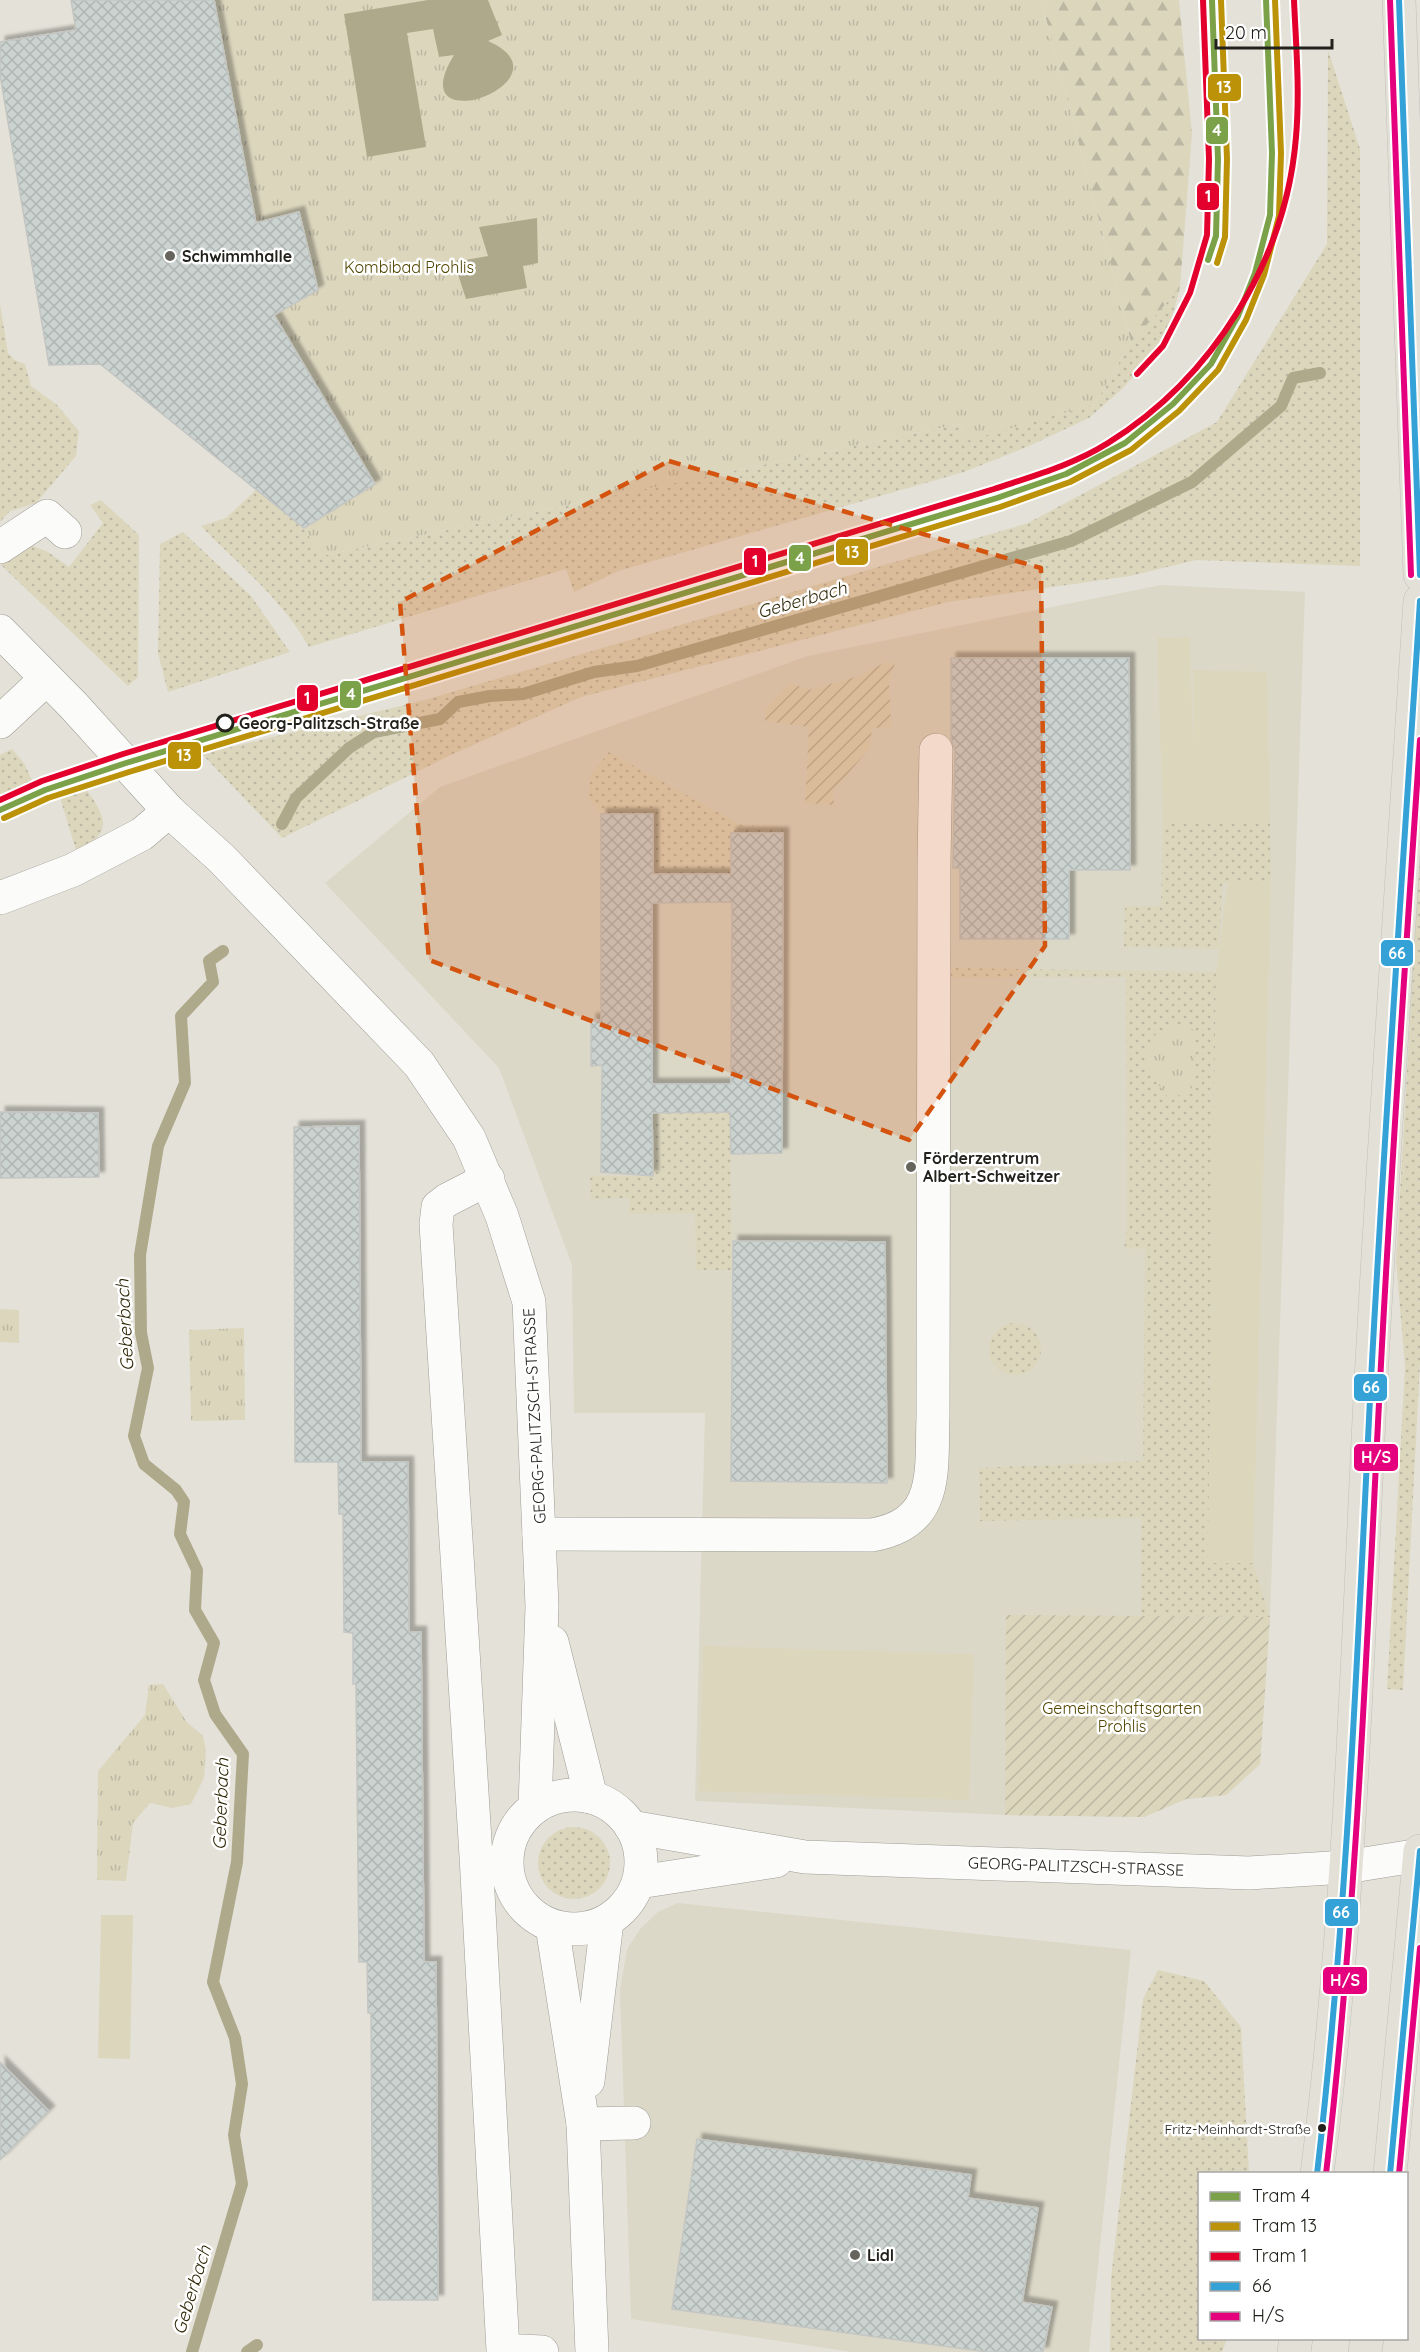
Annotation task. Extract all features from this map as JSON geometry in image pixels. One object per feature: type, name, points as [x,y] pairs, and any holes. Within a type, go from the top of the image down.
[{"type":"main road","points":[[1399,0],[1420,575]]},
{"type":"main road","points":[[1317,2172],[1325,2110],[1346,1867],[1374,1330],[1420,601]]},
{"type":"main road","points":[[1390,2172],[1420,1853]]},
{"type":"street","points":[[0,547],[47,516],[65,532]]},
{"type":"street","name":"GEORG-PALITZSCH-STRASSE","points":[[0,631],[169,811],[222,859],[419,1064],[469,1138],[488,1179],[529,1302],[542,1606],[535,1807]]},
{"type":"street","points":[[0,722],[46,679]]},
{"type":"street","points":[[539,1534],[872,1535],[889,1532],[904,1524],[918,1513],[926,1500],[931,1480],[933,1417],[936,750]]},
{"type":"street","points":[[0,898],[73,870],[142,834],[169,811]]},
{"type":"street","points":[[488,1179],[438,1207],[436,1224],[476,1856],[503,2350],[542,2352]]},
{"type":"street","name":"GEORG-PALITZSCH-STRASSE","points":[[542,1606],[591,1797]]},
{"type":"street","points":[[572,1795],[591,1797],[615,1809],[631,1827],[639,1846],[641,1869],[639,1882],[623,1909],[607,1921],[583,1929],[552,1926],[539,1920],[522,1905],[507,1872],[508,1849],[516,1828],[535,1807],[550,1799],[572,1795]]},
{"type":"street","name":"GEORG-PALITZSCH-STRASSE","points":[[631,1827],[805,1857],[1249,1873],[1346,1867]]},
{"type":"street","points":[[1346,1867],[1420,1853]]},
{"type":"street","name":"GEORG-PALITZSCH-STRASSE","points":[[639,1882],[805,1857]]},
{"type":"street","points":[[583,2124],[607,1921]]},
{"type":"street","points":[[552,1926],[583,2124],[592,2352]]},
{"type":"street","points":[[583,2124],[634,2123]]},
{"type":"highlighted area","points":[[669,461],[1041,568],[1045,946],[909,1140],[429,960],[400,602]]},
{"type":"shaded area","points":[[428,0],[488,0],[502,35],[488,41],[510,57],[512,72],[502,87],[483,97],[464,101],[448,97],[443,82],[454,55],[439,57],[433,29],[407,33],[426,147],[367,157],[344,14]]},
{"type":"shaded area","points":[[537,218],[538,263],[523,266],[527,288],[466,299],[454,262],[488,256],[479,227]]},
{"type":"shaded area","name":"Förderzentrum Albert-Schweitzer","points":[[1161,585],[1305,592],[1270,1617],[1260,1764],[1226,1795],[1186,1799],[1144,1817],[1005,1815],[695,1801],[705,1413],[574,1413],[572,1265],[499,1068],[325,883],[440,787],[808,656]]},
{"type":"shaded area","points":[[678,1903],[1131,1950],[1089,2352],[852,2352],[631,2319],[620,1990],[627,1949],[641,1928],[658,1912]]},
{"type":"green space","name":"Kombibad Prohlis","points":[[71,0],[1041,0],[1131,342],[1095,404],[963,442],[960,424],[321,556],[304,528],[109,371],[107,363],[49,365],[0,75],[0,42],[75,30]]},
{"type":"green space","points":[[1041,0],[1179,0],[1192,134],[1180,288],[1131,342]]},
{"type":"green space","points":[[1328,50],[1360,149],[1360,566],[1196,560],[1130,576],[948,602],[581,697],[455,753],[282,838],[202,754],[425,700],[1028,523],[1217,422],[1327,244]]},
{"type":"green space","points":[[1180,288],[1168,332],[1146,363],[1122,389],[1089,418],[1029,446],[964,472],[618,571],[574,592],[566,569],[309,647],[273,598],[201,526],[226,518],[256,490],[304,528],[321,556],[960,424],[963,441],[1095,404],[1131,342]]},
{"type":"green space","points":[[0,304],[8,353],[15,360],[25,364],[31,386],[56,404],[79,431],[76,456],[36,503],[10,511],[0,522]]},
{"type":"green space","points":[[101,500],[139,535],[138,677],[128,686],[0,564],[0,561],[25,543],[48,552],[69,567],[103,523],[90,505]]},
{"type":"green space","points":[[183,532],[251,596],[290,652],[168,692],[158,653],[160,544]]},
{"type":"green space","points":[[1190,637],[1193,755],[1193,670],[1267,672],[1270,823],[1163,821],[1157,638]]},
{"type":"green space","points":[[886,662],[895,664],[889,681],[891,727],[872,728],[870,748],[833,791],[834,805],[805,803],[809,727],[765,721],[766,708],[790,683],[809,690],[859,676]]},
{"type":"green space","points":[[12,749],[24,763],[41,799],[0,818],[0,755]]},
{"type":"green space","points":[[609,752],[741,825],[783,827],[783,833],[732,833],[731,874],[653,874],[653,814],[601,814],[588,797],[591,774]]},
{"type":"green space","points":[[85,787],[102,816],[103,823],[102,830],[97,837],[77,853],[60,798]]},
{"type":"green space","points":[[1163,821],[1270,823],[1271,883],[1228,881],[1222,885],[1219,949],[1124,947],[1125,906],[1161,906]]},
{"type":"green space","points":[[1420,848],[1420,1362],[1403,1690],[1387,1689],[1405,1367],[1396,1261]]},
{"type":"green space","points":[[1228,881],[1271,883],[1253,1563],[1208,1563],[1216,972]]},
{"type":"green space","points":[[949,968],[1216,972],[1208,1562],[1253,1563],[1270,1617],[1141,1616],[1141,1518],[980,1521],[979,1468],[1143,1461],[1145,1249],[1124,1248],[1127,1226],[1126,977],[948,978]]},
{"type":"green space","points":[[1176,1023],[1194,1030],[1195,1079],[1189,1095],[1167,1096],[1144,1062],[1152,1037]]},
{"type":"green space","points":[[730,1112],[732,1270],[696,1270],[695,1213],[629,1214],[629,1198],[591,1199],[590,1176],[653,1176],[652,1113]]},
{"type":"green space","points":[[0,1309],[19,1310],[19,1343],[0,1342]]},
{"type":"green space","points":[[1010,1323],[1020,1323],[1030,1327],[1037,1334],[1041,1349],[1037,1364],[1030,1371],[1020,1375],[1010,1375],[1000,1371],[993,1364],[989,1354],[989,1344],[993,1334],[1000,1327]]},
{"type":"green space","points":[[244,1328],[245,1420],[191,1421],[189,1330]]},
{"type":"green space","name":"Gemeinschaftsgarten Prohlis","points":[[1006,1615],[1270,1617],[1260,1764],[1226,1795],[1186,1799],[1144,1817],[1005,1815]]},
{"type":"green space","points":[[703,1646],[974,1654],[969,1800],[699,1791]]},
{"type":"green space","points":[[163,1684],[186,1721],[203,1736],[206,1750],[204,1778],[191,1804],[172,1808],[150,1803],[133,1823],[126,1881],[97,1880],[98,1771],[145,1715],[149,1685]]},
{"type":"green space","points":[[581,1827],[600,1837],[608,1849],[610,1863],[608,1877],[600,1889],[588,1897],[567,1899],[548,1889],[540,1877],[538,1856],[548,1837],[560,1829]]},
{"type":"green space","points":[[101,1915],[133,1915],[130,2059],[98,2058]]},
{"type":"green space","points":[[1158,1970],[1204,1981],[1241,2027],[1249,2172],[1198,2172],[1198,2340],[1227,2340],[1222,2352],[1110,2352],[1111,2278],[1143,1999]]},
{"type":"building","name":"Schwimmhalle","points":[[71,0],[214,0],[256,223],[299,212],[318,290],[274,315],[375,484],[304,528],[100,364],[49,365],[0,75],[0,42],[76,30]]},
{"type":"building","points":[[951,658],[1129,658],[1130,870],[1069,870],[1069,939],[960,939],[960,868],[953,868],[955,750],[951,739]]},
{"type":"building","points":[[601,814],[653,814],[653,874],[731,874],[731,833],[783,833],[782,1153],[731,1154],[730,1112],[652,1113],[653,1176],[601,1172],[602,1065],[591,1066],[591,1019],[601,1020]],"holes":[[[732,902],[731,1084],[652,1084],[652,903]]]},
{"type":"building","points":[[0,1112],[98,1113],[99,1177],[0,1178]]},
{"type":"building","points":[[359,1126],[361,1462],[408,1462],[409,1632],[421,1632],[424,1962],[436,1962],[438,2300],[373,2300],[371,2013],[368,2013],[367,1962],[359,1962],[356,1684],[353,1684],[353,1633],[344,1632],[343,1514],[339,1514],[338,1462],[295,1462],[294,1127]]},
{"type":"building","points":[[733,1241],[885,1242],[887,1483],[731,1481]]},
{"type":"building","points":[[0,2062],[49,2111],[0,2160]]},
{"type":"building","name":"Lidl","points":[[697,2139],[971,2175],[968,2198],[1038,2208],[1022,2302],[1052,2307],[1043,2352],[987,2352],[672,2309]]},
{"type":"waterway","name":"Geberbach","points":[[282,824],[296,798],[349,748],[374,732],[440,719],[458,702],[490,696],[523,694],[594,672],[637,666],[1071,541],[1192,482],[1281,406],[1293,378],[1320,373]]},
{"type":"waterway","name":"Geberbach","points":[[192,2352],[242,2184],[234,2135],[242,2084],[235,2038],[213,1982],[237,1862],[243,1754],[215,1714],[204,1680],[214,1643],[195,1610],[197,1570],[180,1534],[184,1502],[176,1490],[144,1464],[134,1436],[148,1368],[141,1333],[140,1255],[158,1146],[185,1083],[181,1016],[213,982],[209,961],[223,951]]},
{"type":"waterway","points":[[247,2352],[257,2345]]},
{"type":"tram line","name":"1","points":[[1137,374],[1163,346],[1190,293],[1207,235],[1209,159],[1203,0]]},
{"type":"tram line","name":"4","points":[[1208,260],[1216,236],[1218,159],[1212,0]]},
{"type":"tram line","name":"13","points":[[1217,263],[1225,237],[1227,159],[1221,0]]},
{"type":"tram line","name":"4","points":[[0,810],[45,790],[126,763],[997,498],[1066,474],[1125,443],[1173,404],[1211,364],[1238,316],[1255,273],[1270,215],[1272,153],[1266,0]]},
{"type":"tram line","name":"13","points":[[4,818],[48,798],[129,772],[1000,507],[1070,482],[1131,450],[1179,411],[1218,370],[1246,320],[1264,275],[1279,216],[1281,153],[1275,0]]},
{"type":"tram line","name":"1","points":[[0,800],[42,781],[123,754],[1038,475],[1067,464],[1108,443],[1146,416],[1180,385],[1211,350],[1238,312],[1260,271],[1277,228],[1289,183],[1296,137],[1298,86],[1294,0]]},
{"type":"transit line","name":"H/S","points":[[1390,0],[1411,575]]},
{"type":"transit line","name":"66","points":[[1399,0],[1420,575]]},
{"type":"transit line","name":"66","points":[[1317,2172],[1344,1884],[1381,1200],[1420,601]]},
{"type":"transit line","name":"H/S","points":[[1326,2172],[1353,1885],[1388,1237],[1420,740]]},
{"type":"transit line","name":"66","points":[[1390,2172],[1420,1851]]},
{"type":"transit line","name":"H/S","points":[[1399,2172],[1420,1948]]},
{"type":"place","name":"Schwimmhalle","points":[[170,256]]},
{"type":"place","name":"Georg-Palitzsch-Straße","points":[[225,723]]},
{"type":"place","name":"Förderzentrum Albert-Schweitzer","points":[[911,1167]]},
{"type":"place","name":"Fritz-Meinhardt-Straße","points":[[1322,2128]]},
{"type":"place","name":"Lidl","points":[[855,2255]]}]
